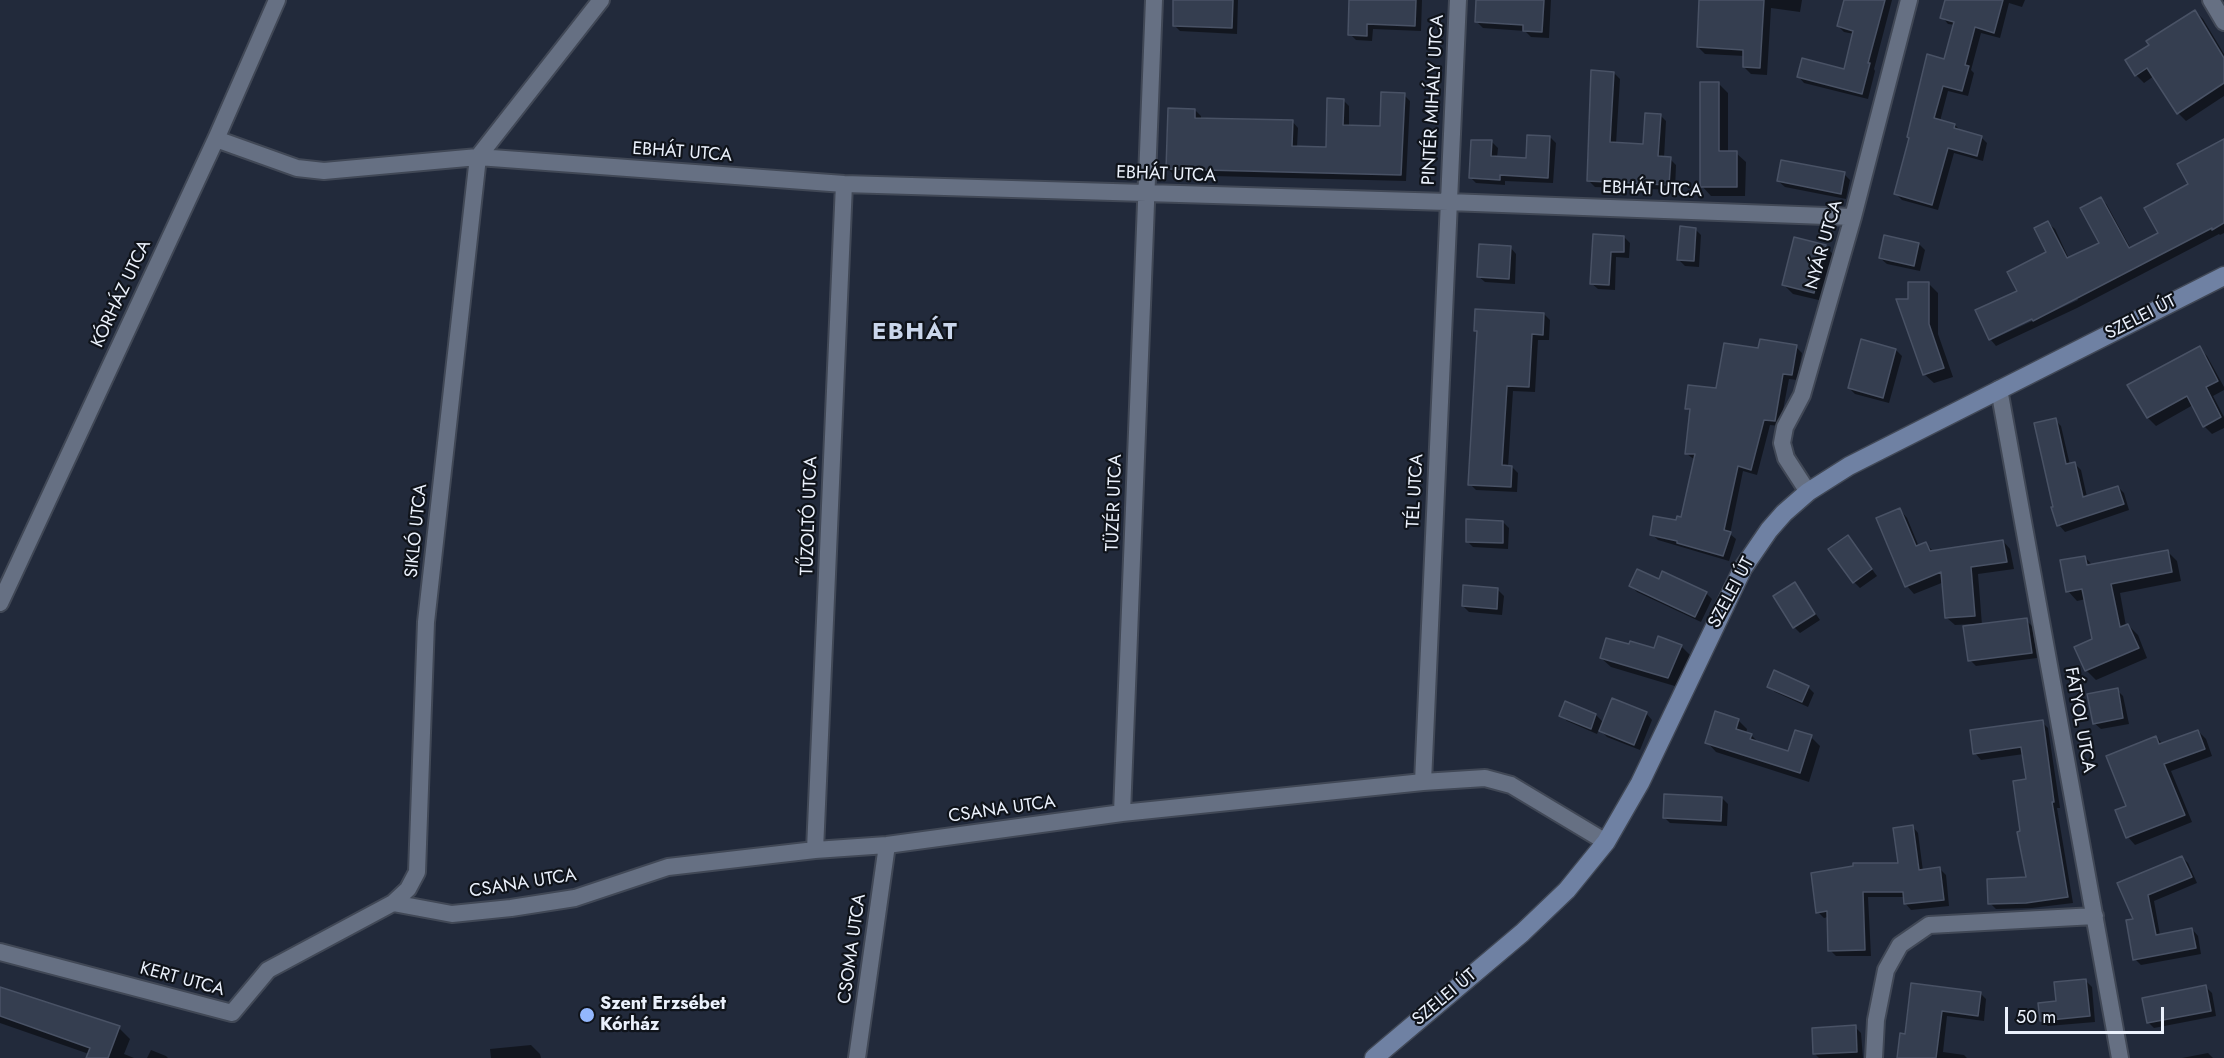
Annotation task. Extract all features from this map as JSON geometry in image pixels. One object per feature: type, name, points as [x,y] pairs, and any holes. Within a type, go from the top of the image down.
[{"type":"main road","name":"SZELEI ÚT","points":[[1374,1058],[1568,890],[1606,842],[1640,783],[1743,568],[1769,530],[1784,513],[1808,492],[1849,466],[2224,276]]},
{"type":"street","name":"KÓRHÁZ UTCA","points":[[0,603],[216,139],[277,0]]},
{"type":"street","points":[[216,139],[297,168],[324,171],[478,157],[602,0]]},
{"type":"street","name":"TÜZÉR UTCA","points":[[1122,813],[1154,0]]},
{"type":"street","name":"PINTÉR MIHÁLY UTCA","points":[[1448,202],[1458,0]]},
{"type":"street","name":"NYÁR UTCA","points":[[1808,492],[1786,458],[1782,443],[1785,427],[1802,395],[1853,217],[1909,0]]},
{"type":"street","points":[[2211,0],[2224,22]]},
{"type":"street","name":"EBHÁT UTCA","points":[[478,157],[844,184],[1853,217]]},
{"type":"street","name":"SIKLÓ UTCA","points":[[393,903],[408,889],[417,872],[426,622],[478,157]]},
{"type":"street","name":"TŰZOLTÓ UTCA","points":[[815,850],[844,184]]},
{"type":"street","name":"TÉL UTCA","points":[[1423,782],[1448,202]]},
{"type":"street","name":"FÁTYOL UTCA","points":[[1999,389],[2120,1058]]},
{"type":"street","name":"CSANA UTCA","points":[[393,903],[452,914],[511,908],[575,898],[668,867],[815,850],[887,845],[1122,813],[1423,782],[1485,778],[1511,785],[1606,842]]},
{"type":"street","name":"CSOMA UTCA","points":[[857,1058],[887,845]]},
{"type":"street","name":"KERT UTCA","points":[[0,952],[232,1013],[268,970],[393,903]]},
{"type":"street","points":[[1874,1058],[1876,1020],[1886,970],[1900,945],[1929,925],[2095,916]]},
{"type":"building","points":[[1173,0],[1233,0],[1232,28],[1173,26]]},
{"type":"building","points":[[1349,0],[1416,0],[1415,26],[1367,24],[1367,36],[1348,35]]},
{"type":"building","points":[[1476,0],[1544,0],[1542,32],[1523,31],[1523,25],[1475,22]]},
{"type":"building","points":[[1699,0],[1764,0],[1760,68],[1743,67],[1743,50],[1697,47]]},
{"type":"building","points":[[1844,0],[1885,0],[1862,94],[1797,77],[1802,58],[1844,69],[1853,31],[1837,26]]},
{"type":"building","points":[[1945,0],[2003,0],[1994,33],[1975,27],[1965,65],[1969,66],[1962,91],[1943,86],[1934,118],[1955,124],[1954,128],[1982,136],[1977,156],[1948,148],[1932,205],[1894,194],[1927,54],[1944,59],[1954,22],[1940,18]]},
{"type":"building","points":[[2195,10],[2224,58],[2224,83],[2177,114],[2147,68],[2135,76],[2125,60],[2149,45],[2146,41]]},
{"type":"building","points":[[1591,70],[1614,72],[1610,142],[1643,144],[1645,113],[1661,114],[1658,156],[1671,157],[1669,185],[1587,181]]},
{"type":"building","points":[[1700,82],[1719,82],[1719,151],[1737,151],[1737,187],[1700,187]]},
{"type":"building","points":[[1381,92],[1405,93],[1401,175],[1166,169],[1168,108],[1195,109],[1195,118],[1293,120],[1292,146],[1326,147],[1327,98],[1344,99],[1343,125],[1380,126]]},
{"type":"building","points":[[1527,135],[1550,136],[1548,178],[1500,175],[1500,180],[1469,178],[1471,140],[1492,140],[1491,156],[1526,158]]},
{"type":"building","points":[[2224,139],[2224,223],[2033,321],[2032,319],[1989,340],[1975,310],[2017,291],[2007,272],[2046,252],[2034,228],[2048,221],[2067,258],[2099,243],[2080,208],[2101,197],[2129,248],[2158,233],[2144,208],[2188,184],[2177,164]]},
{"type":"building","points":[[1781,160],[1845,172],[1841,194],[1777,181]]},
{"type":"building","points":[[1680,226],[1696,228],[1694,261],[1677,260]]},
{"type":"building","points":[[1593,234],[1624,236],[1624,252],[1611,252],[1609,285],[1590,284]]},
{"type":"building","points":[[1884,235],[1919,243],[1914,266],[1879,258]]},
{"type":"building","points":[[1794,237],[1826,245],[1814,293],[1782,285]]},
{"type":"building","points":[[1479,244],[1511,246],[1509,279],[1477,277]]},
{"type":"building","points":[[1908,282],[1929,282],[1929,324],[1944,368],[1923,375],[1896,299],[1908,299]]},
{"type":"building","points":[[1475,309],[1544,313],[1543,335],[1532,334],[1529,387],[1507,386],[1502,465],[1512,466],[1511,487],[1468,485],[1477,331],[1474,331]]},
{"type":"building","points":[[1760,339],[1797,345],[1792,375],[1783,374],[1775,421],[1764,420],[1751,470],[1738,466],[1724,530],[1731,532],[1723,556],[1650,535],[1653,516],[1676,520],[1677,516],[1681,517],[1695,454],[1685,454],[1690,409],[1685,409],[1688,385],[1716,388],[1724,343],[1758,348]]},
{"type":"building","points":[[1861,339],[1896,349],[1883,398],[1848,388]]},
{"type":"building","points":[[2200,346],[2218,381],[2206,387],[2221,417],[2203,427],[2187,396],[2147,418],[2127,385]]},
{"type":"building","points":[[2056,418],[2066,464],[2075,462],[2083,497],[2118,486],[2124,504],[2057,526],[2034,423]]},
{"type":"building","points":[[1900,508],[1916,546],[1926,542],[1930,551],[2003,540],[2007,562],[1971,567],[1975,616],[1945,618],[1941,572],[1905,587],[1876,518]]},
{"type":"building","points":[[1466,519],[1503,521],[1503,543],[1466,542]]},
{"type":"building","points":[[1848,535],[1872,569],[1853,583],[1828,549]]},
{"type":"building","points":[[2168,550],[2172,572],[2111,584],[2120,627],[2128,624],[2139,648],[2085,671],[2074,647],[2092,639],[2082,589],[2066,592],[2060,560],[2085,556],[2087,565]]},
{"type":"building","points":[[1637,569],[1659,579],[1662,571],[1707,592],[1695,617],[1629,586]]},
{"type":"building","points":[[1795,582],[1815,614],[1793,628],[1773,596]]},
{"type":"building","points":[[1463,585],[1498,588],[1497,609],[1462,606]]},
{"type":"building","points":[[2027,618],[2032,653],[1968,661],[1963,626]]},
{"type":"building","points":[[1658,636],[1682,645],[1668,678],[1600,658],[1606,638],[1629,644],[1630,641],[1654,648]]},
{"type":"building","points":[[1774,670],[1809,686],[1802,702],[1767,687]]},
{"type":"building","points":[[2118,688],[2123,718],[2093,724],[2087,694]]},
{"type":"building","points":[[1612,698],[1647,712],[1634,745],[1599,731]]},
{"type":"building","points":[[1565,701],[1596,714],[1591,729],[1559,716]]},
{"type":"building","points":[[1715,711],[1739,719],[1736,729],[1752,734],[1750,739],[1788,751],[1795,730],[1812,735],[1800,773],[1705,743]]},
{"type":"building","points":[[2043,720],[2054,802],[2052,802],[2068,897],[2026,903],[1988,904],[1987,879],[2026,877],[2017,832],[2020,831],[2013,781],[2026,779],[2021,747],[1973,754],[1970,730]]},
{"type":"building","points":[[2198,730],[2205,749],[2164,764],[2185,815],[2126,838],[2115,810],[2126,806],[2106,756],[2156,736],[2159,744]]},
{"type":"building","points":[[1664,794],[1722,797],[1721,821],[1663,818]]},
{"type":"building","points":[[1913,825],[1919,870],[1940,867],[1944,900],[1904,904],[1903,892],[1863,892],[1865,950],[1828,951],[1827,911],[1816,913],[1811,873],[1853,866],[1853,863],[1898,863],[1893,828]]},
{"type":"building","points":[[2182,856],[2192,877],[2148,895],[2156,935],[2192,928],[2196,948],[2133,960],[2126,920],[2133,919],[2117,883]]},
{"type":"building","points":[[2086,979],[2090,1016],[2040,1021],[2038,1003],[2056,1001],[2054,982]]},
{"type":"building","points":[[1911,983],[1981,992],[1978,1016],[1942,1011],[1936,1058],[1897,1058],[1900,1033],[1905,1034]]},
{"type":"building","points":[[2206,985],[2211,1011],[2147,1023],[2142,998]]},
{"type":"building","points":[[0,987],[120,1026],[108,1058],[86,1058],[90,1048],[0,1016]]},
{"type":"building","points":[[1856,1025],[1857,1052],[1813,1054],[1812,1028]]},
{"type":"place","name":"Szent Erzsébet Kórház","points":[[587,1015]]},
{"type":"district","name":"EBHÁT","points":[[915,333]]}]
